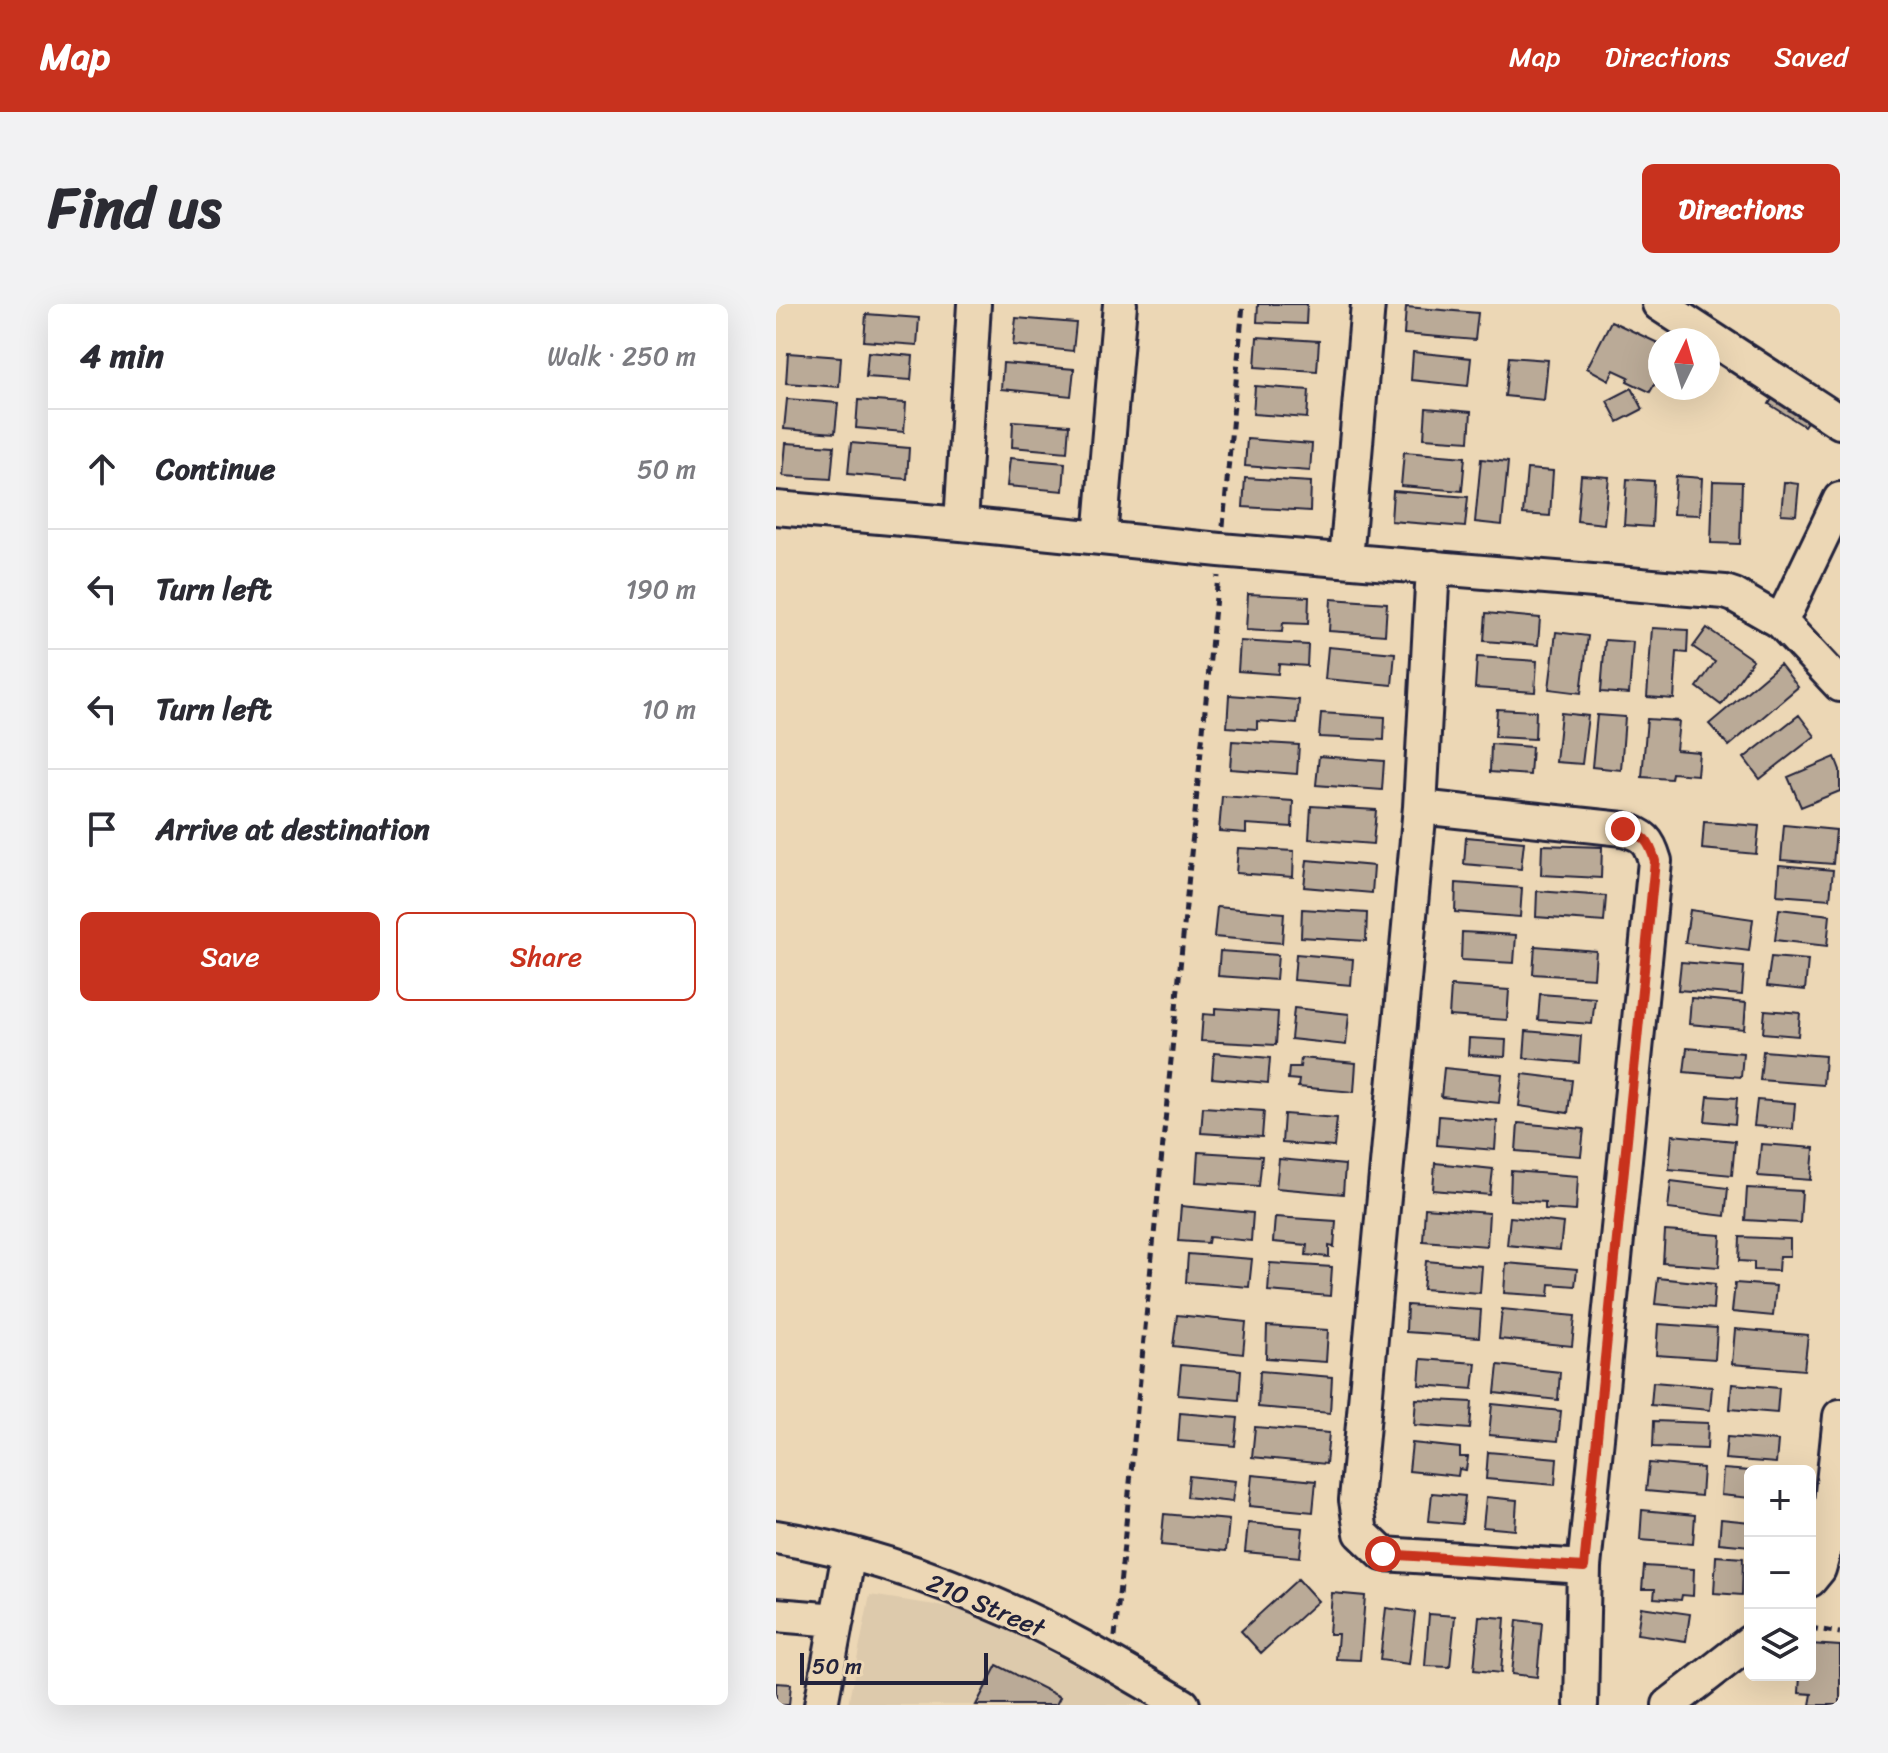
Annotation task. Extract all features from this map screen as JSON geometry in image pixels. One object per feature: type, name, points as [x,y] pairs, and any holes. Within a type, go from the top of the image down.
[{"type":"street","points":[[961,524],[974,304]]},
{"type":"street","points":[[1100,538],[1120,304]]},
{"type":"street","points":[[1346,560],[1368,304]]},
{"type":"street","points":[[1659,304],[1840,422]]},
{"type":"street","points":[[1781,622],[1840,499]]},
{"type":"street","points":[[776,508],[1220,550],[1725,592],[1781,622],[1840,685]]},
{"type":"street","points":[[1433,567],[1420,807],[1356,1500],[1361,1533],[1383,1554],[1584,1567]]},
{"type":"street","points":[[1420,807],[1623,829],[1647,840],[1655,861],[1584,1567],[1581,1705]]},
{"type":"street","points":[[1816,1573],[1827,1541],[1840,1419]]},
{"type":"street","name":"210 Street","points":[[776,1537],[821,1544],[940,1583],[1012,1612],[1113,1664],[1183,1705]]},
{"type":"street","points":[[821,1705],[849,1553]]},
{"type":"street","points":[[776,1615],[837,1620]]},
{"type":"street","points":[[1669,1705],[1744,1647]]},
{"type":"path","points":[[1113,1664],[1243,304]]},
{"type":"path","points":[[1816,1629],[1840,1633]]},
{"type":"shaded area","points":[[870,1595],[968,1610],[1151,1705],[848,1705]]},
{"type":"building","points":[[1258,304],[1307,304],[1306,324],[1257,322]]},
{"type":"building","points":[[1406,307],[1478,313],[1475,340],[1404,334]]},
{"type":"building","points":[[866,314],[919,318],[917,345],[864,341]]},
{"type":"building","points":[[1016,318],[1076,323],[1073,351],[1013,345]]},
{"type":"building","points":[[1611,321],[1648,338],[1648,391],[1627,381],[1629,377],[1614,370],[1609,380],[1587,368]]},
{"type":"building","points":[[1257,337],[1319,341],[1317,371],[1255,367]]},
{"type":"building","points":[[868,352],[913,356],[911,380],[866,377]]},
{"type":"building","points":[[1413,352],[1471,358],[1468,386],[1411,380]]},
{"type":"building","points":[[788,353],[841,357],[839,387],[786,383]]},
{"type":"building","points":[[1509,357],[1548,360],[1544,400],[1505,396]]},
{"type":"building","points":[[1003,363],[1074,369],[1071,396],[1001,389]]},
{"type":"building","points":[[1255,386],[1309,390],[1307,418],[1253,414]]},
{"type":"building","points":[[1632,388],[1643,409],[1618,422],[1607,401]]},
{"type":"building","points":[[1775,394],[1811,416],[1804,426],[1769,404]]},
{"type":"building","points":[[787,399],[838,403],[835,433],[784,429]]},
{"type":"building","points":[[858,400],[906,403],[904,432],[856,428]]},
{"type":"building","points":[[1426,408],[1471,412],[1469,441],[1424,438]]},
{"type":"building","points":[[1013,421],[1069,425],[1067,452],[1012,447]]},
{"type":"building","points":[[1247,439],[1312,444],[1310,471],[1245,466]]},
{"type":"building","points":[[786,443],[834,446],[831,479],[783,476]]},
{"type":"building","points":[[851,443],[909,448],[907,479],[848,474]]},
{"type":"building","points":[[1404,452],[1465,457],[1462,491],[1401,486]]},
{"type":"building","points":[[1010,458],[1065,463],[1063,491],[1007,486]]},
{"type":"building","points":[[1481,459],[1508,462],[1502,525],[1475,522]]},
{"type":"building","points":[[1527,469],[1553,471],[1550,516],[1523,514]]},
{"type":"building","points":[[1581,475],[1609,477],[1604,524],[1577,521]]},
{"type":"building","points":[[1676,476],[1702,478],[1700,515],[1673,514]]},
{"type":"building","points":[[1245,478],[1311,482],[1310,511],[1243,507]]},
{"type":"building","points":[[1627,479],[1654,481],[1652,527],[1624,525]]},
{"type":"building","points":[[1713,481],[1742,482],[1740,544],[1711,543]]},
{"type":"building","points":[[1784,482],[1799,484],[1796,515],[1781,514]]},
{"type":"building","points":[[1393,491],[1468,497],[1465,527],[1391,521]]},
{"type":"building","points":[[1248,594],[1309,597],[1308,624],[1283,623],[1282,632],[1246,630]]},
{"type":"building","points":[[1331,599],[1387,603],[1385,635],[1329,631]]},
{"type":"building","points":[[1486,613],[1540,618],[1538,645],[1484,641]]},
{"type":"building","points":[[1652,628],[1688,630],[1687,653],[1677,652],[1674,699],[1647,697]]},
{"type":"building","points":[[1707,628],[1753,660],[1721,705],[1697,687],[1715,662],[1693,647]]},
{"type":"building","points":[[1556,632],[1588,636],[1581,693],[1549,689]]},
{"type":"building","points":[[1605,640],[1633,642],[1629,694],[1601,692]]},
{"type":"building","points":[[1240,641],[1308,645],[1307,666],[1279,664],[1278,674],[1238,671]]},
{"type":"building","points":[[1328,647],[1395,653],[1392,685],[1325,679]]},
{"type":"building","points":[[1477,657],[1537,661],[1535,692],[1475,688]]},
{"type":"building","points":[[1780,664],[1798,687],[1729,746],[1709,724]]},
{"type":"building","points":[[1229,695],[1299,700],[1297,724],[1257,721],[1257,729],[1227,727]]},
{"type":"building","points":[[1497,709],[1536,711],[1535,739],[1495,737]]},
{"type":"building","points":[[1321,713],[1385,717],[1384,740],[1319,737]]},
{"type":"building","points":[[1561,713],[1588,716],[1582,764],[1556,762]]},
{"type":"building","points":[[1597,715],[1625,717],[1621,770],[1592,767]]},
{"type":"building","points":[[1799,715],[1815,736],[1760,779],[1744,758]]},
{"type":"building","points":[[1647,719],[1679,721],[1676,750],[1699,752],[1697,775],[1672,773],[1671,779],[1642,777]]},
{"type":"building","points":[[1232,741],[1299,745],[1297,774],[1230,769]]},
{"type":"building","points":[[1491,744],[1532,747],[1530,775],[1490,772]]},
{"type":"building","points":[[1319,756],[1384,761],[1382,790],[1316,785]]},
{"type":"building","points":[[1835,757],[1840,770],[1840,791],[1801,807],[1788,777]]},
{"type":"building","points":[[1222,796],[1293,801],[1292,827],[1246,824],[1246,833],[1219,831]]},
{"type":"building","points":[[1311,806],[1376,810],[1373,844],[1309,839]]},
{"type":"building","points":[[1704,822],[1759,826],[1756,854],[1702,849]]},
{"type":"building","points":[[1784,825],[1836,830],[1833,864],[1781,860]]},
{"type":"building","points":[[1466,837],[1524,842],[1521,869],[1464,864]]},
{"type":"building","points":[[1542,845],[1602,847],[1601,878],[1541,875]]},
{"type":"building","points":[[1238,848],[1294,851],[1293,877],[1236,873]]},
{"type":"building","points":[[1307,860],[1374,866],[1372,893],[1304,887]]},
{"type":"building","points":[[1779,865],[1833,870],[1830,899],[1777,895]]},
{"type":"building","points":[[1456,883],[1522,888],[1520,917],[1455,912]]},
{"type":"building","points":[[1537,891],[1606,896],[1604,922],[1536,917]]},
{"type":"building","points":[[1217,907],[1284,913],[1282,943],[1214,937]]},
{"type":"building","points":[[1302,909],[1367,913],[1366,941],[1301,937]]},
{"type":"building","points":[[1779,909],[1830,915],[1827,946],[1775,940]]},
{"type":"building","points":[[1690,910],[1753,919],[1749,951],[1685,943]]},
{"type":"building","points":[[1462,932],[1516,935],[1514,963],[1461,960]]},
{"type":"building","points":[[1535,946],[1596,951],[1594,978],[1533,974]]},
{"type":"building","points":[[1220,951],[1278,955],[1276,980],[1218,976]]},
{"type":"building","points":[[1296,954],[1353,959],[1351,985],[1294,980]]},
{"type":"building","points":[[1771,957],[1808,960],[1805,990],[1767,986]]},
{"type":"building","points":[[1681,962],[1744,967],[1742,995],[1678,990]]},
{"type":"building","points":[[1451,986],[1509,990],[1507,1020],[1449,1016]]},
{"type":"building","points":[[1540,994],[1595,998],[1592,1024],[1538,1020]]},
{"type":"building","points":[[1691,998],[1746,1003],[1744,1029],[1689,1024]]},
{"type":"building","points":[[1215,1008],[1278,1012],[1276,1045],[1201,1041],[1203,1014],[1215,1015]]},
{"type":"building","points":[[1294,1008],[1349,1014],[1346,1045],[1291,1039]]},
{"type":"building","points":[[1765,1010],[1800,1013],[1798,1036],[1763,1033]]},
{"type":"building","points":[[1526,1031],[1581,1036],[1579,1063],[1524,1058]]},
{"type":"building","points":[[1469,1038],[1506,1040],[1505,1057],[1468,1055]]},
{"type":"building","points":[[1687,1048],[1743,1053],[1741,1077],[1684,1072]]},
{"type":"building","points":[[1763,1051],[1825,1056],[1823,1085],[1760,1080]]},
{"type":"building","points":[[1214,1053],[1270,1058],[1268,1083],[1212,1078]]},
{"type":"building","points":[[1301,1058],[1356,1063],[1354,1092],[1298,1087],[1299,1080],[1288,1079],[1289,1067],[1300,1067]]},
{"type":"building","points":[[1444,1068],[1502,1074],[1499,1103],[1441,1097]]},
{"type":"building","points":[[1523,1074],[1572,1080],[1568,1113],[1519,1106]]},
{"type":"building","points":[[1708,1096],[1737,1098],[1735,1124],[1705,1121]]},
{"type":"building","points":[[1757,1100],[1795,1103],[1793,1129],[1754,1126]]},
{"type":"building","points":[[1203,1107],[1264,1111],[1262,1137],[1201,1133]]},
{"type":"building","points":[[1284,1114],[1337,1118],[1334,1147],[1282,1143]]},
{"type":"building","points":[[1439,1116],[1497,1121],[1495,1150],[1437,1145]]},
{"type":"building","points":[[1518,1123],[1584,1129],[1581,1156],[1516,1151]]},
{"type":"building","points":[[1672,1135],[1735,1141],[1732,1175],[1669,1169]]},
{"type":"building","points":[[1761,1144],[1814,1148],[1811,1180],[1758,1176]]},
{"type":"building","points":[[1198,1152],[1262,1156],[1259,1186],[1196,1182]]},
{"type":"building","points":[[1279,1159],[1345,1165],[1343,1194],[1276,1188]]},
{"type":"building","points":[[1435,1163],[1493,1169],[1490,1195],[1433,1190]]},
{"type":"building","points":[[1511,1171],[1578,1176],[1576,1211],[1545,1209],[1545,1202],[1510,1200]]},
{"type":"building","points":[[1671,1181],[1728,1188],[1725,1216],[1668,1209]]},
{"type":"building","points":[[1747,1188],[1802,1191],[1800,1223],[1745,1220]]},
{"type":"building","points":[[1181,1206],[1253,1213],[1251,1241],[1209,1237],[1208,1243],[1178,1241]]},
{"type":"building","points":[[1425,1208],[1489,1213],[1487,1246],[1423,1241]]},
{"type":"building","points":[[1275,1217],[1336,1221],[1334,1247],[1329,1246],[1329,1257],[1306,1255],[1307,1245],[1273,1242]]},
{"type":"building","points":[[1510,1217],[1563,1223],[1560,1250],[1507,1245]]},
{"type":"building","points":[[1665,1231],[1721,1235],[1719,1267],[1663,1263]]},
{"type":"building","points":[[1740,1237],[1790,1239],[1790,1256],[1779,1256],[1778,1271],[1754,1270],[1754,1262],[1739,1261]]},
{"type":"building","points":[[1188,1254],[1252,1259],[1249,1287],[1186,1282]]},
{"type":"building","points":[[1426,1261],[1482,1266],[1480,1293],[1423,1289]]},
{"type":"building","points":[[1270,1263],[1332,1267],[1330,1296],[1268,1291]]},
{"type":"building","points":[[1506,1263],[1577,1269],[1575,1286],[1550,1284],[1549,1296],[1504,1293]]},
{"type":"building","points":[[1658,1278],[1715,1284],[1713,1309],[1655,1304]]},
{"type":"building","points":[[1735,1283],[1776,1286],[1773,1316],[1732,1312]]},
{"type":"building","points":[[1407,1305],[1481,1310],[1479,1337],[1406,1332]]},
{"type":"building","points":[[1502,1309],[1575,1316],[1572,1346],[1499,1339]]},
{"type":"building","points":[[1177,1315],[1246,1322],[1243,1354],[1173,1346]]},
{"type":"building","points":[[1658,1324],[1717,1328],[1715,1359],[1656,1355]]},
{"type":"building","points":[[1267,1326],[1328,1330],[1326,1362],[1266,1358]]},
{"type":"building","points":[[1735,1329],[1808,1335],[1804,1370],[1732,1364]]},
{"type":"building","points":[[1421,1359],[1476,1363],[1473,1389],[1419,1385]]},
{"type":"building","points":[[1181,1365],[1241,1370],[1239,1400],[1178,1395]]},
{"type":"building","points":[[1498,1365],[1560,1372],[1558,1400],[1495,1393]]},
{"type":"building","points":[[1260,1371],[1332,1377],[1330,1413],[1258,1407]]},
{"type":"building","points":[[1653,1382],[1712,1387],[1710,1410],[1651,1405]]},
{"type":"building","points":[[1732,1384],[1779,1388],[1777,1413],[1730,1409]]},
{"type":"building","points":[[1416,1399],[1472,1402],[1470,1429],[1414,1425]]},
{"type":"building","points":[[1492,1404],[1561,1411],[1558,1441],[1489,1435]]},
{"type":"building","points":[[1180,1413],[1238,1418],[1235,1446],[1178,1441]]},
{"type":"building","points":[[1654,1421],[1708,1423],[1707,1449],[1653,1447]]},
{"type":"building","points":[[1255,1427],[1329,1433],[1326,1464],[1252,1457]]},
{"type":"building","points":[[1727,1437],[1778,1441],[1776,1463],[1725,1459]]},
{"type":"building","points":[[1412,1443],[1460,1448],[1460,1457],[1468,1457],[1466,1470],[1459,1469],[1458,1476],[1409,1471]]},
{"type":"building","points":[[1488,1452],[1557,1458],[1555,1485],[1486,1479]]},
{"type":"building","points":[[1649,1463],[1703,1468],[1701,1496],[1646,1491]]},
{"type":"building","points":[[1723,1469],[1744,1471],[1744,1497],[1721,1495]]},
{"type":"building","points":[[1252,1475],[1316,1481],[1313,1512],[1249,1506]]},
{"type":"building","points":[[1189,1476],[1235,1481],[1232,1502],[1187,1497]]},
{"type":"building","points":[[1432,1493],[1465,1496],[1462,1524],[1429,1521]]},
{"type":"building","points":[[1486,1497],[1517,1500],[1515,1530],[1483,1527]]},
{"type":"building","points":[[1642,1510],[1695,1515],[1693,1544],[1640,1540]]},
{"type":"building","points":[[1164,1514],[1229,1520],[1226,1551],[1161,1545]]},
{"type":"building","points":[[1721,1519],[1744,1521],[1744,1545],[1719,1543]]},
{"type":"building","points":[[1248,1523],[1303,1528],[1300,1557],[1245,1552]]},
{"type":"building","points":[[1716,1556],[1743,1558],[1742,1595],[1714,1593]]},
{"type":"building","points":[[1644,1566],[1694,1569],[1693,1596],[1682,1595],[1681,1600],[1654,1598],[1655,1589],[1642,1589]]},
{"type":"building","points":[[1298,1579],[1318,1601],[1261,1653],[1241,1631]]},
{"type":"building","points":[[1332,1593],[1365,1596],[1360,1660],[1336,1659],[1338,1634],[1329,1634]]},
{"type":"building","points":[[1641,1607],[1690,1614],[1686,1641],[1637,1634]]},
{"type":"building","points":[[1386,1608],[1415,1612],[1409,1664],[1380,1660]]},
{"type":"building","points":[[1429,1614],[1455,1616],[1450,1667],[1425,1666]]},
{"type":"building","points":[[1479,1616],[1505,1618],[1501,1673],[1474,1670]]},
{"type":"building","points":[[1517,1620],[1542,1623],[1537,1677],[1512,1674]]},
{"type":"building","points":[[1816,1644],[1840,1646],[1840,1705],[1810,1705],[1812,1694],[1799,1693],[1800,1681],[1816,1681]]},
{"type":"building","points":[[997,1665],[1060,1697],[1056,1705],[976,1705]]},
{"type":"building","points":[[776,1683],[791,1684],[789,1705],[776,1705]]},
{"type":"route","points":[[1383,1554],[1584,1567],[1655,861],[1647,840],[1623,829]]}]
